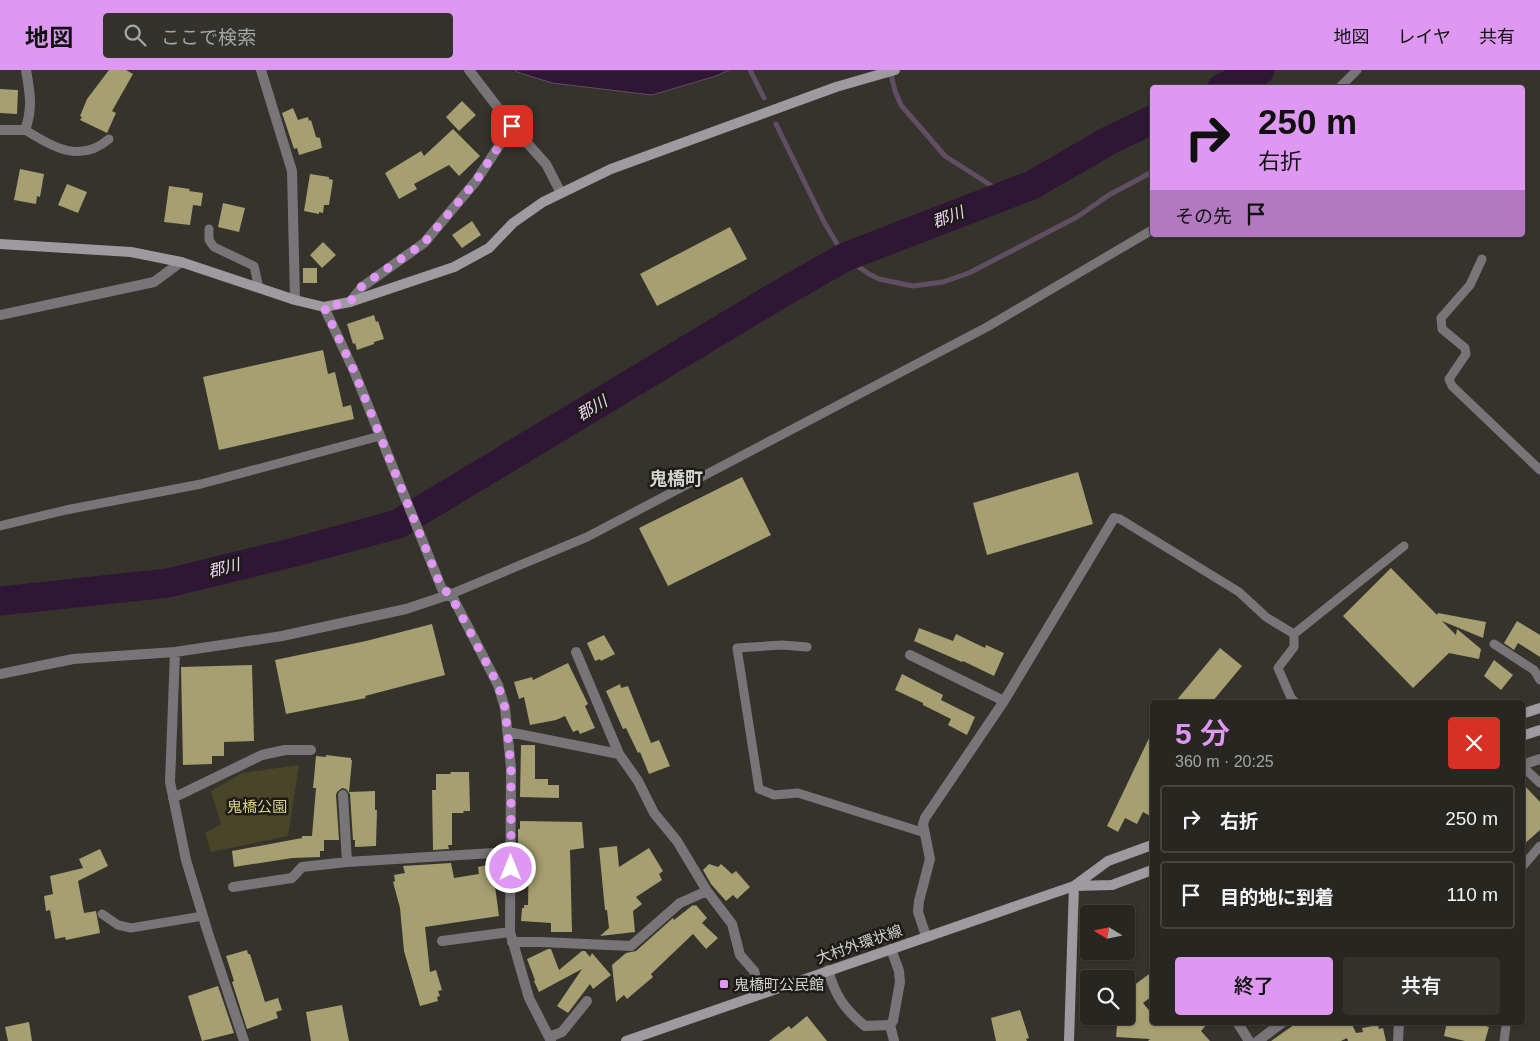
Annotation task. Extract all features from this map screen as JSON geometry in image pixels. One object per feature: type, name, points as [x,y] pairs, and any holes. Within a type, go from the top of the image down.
[{"type":"street","points":[[0,130],[25,130],[32,104],[26,70]]},
{"type":"street","points":[[261,70],[292,171],[294,300]]},
{"type":"street","points":[[469,70],[512,126],[546,164],[561,193]]},
{"type":"street","points":[[0,244],[131,252],[181,262],[294,300],[324,307],[350,302],[454,268],[489,248],[513,223],[543,202],[611,169],[836,88],[895,70]]},
{"type":"street","points":[[350,302],[362,286],[424,243],[476,181],[512,126]]},
{"type":"street","points":[[0,315],[154,282],[181,262]]},
{"type":"street","points":[[324,307],[354,371],[446,592],[498,685],[505,708],[511,768],[511,937],[529,998],[550,1039],[562,1032],[587,1001]]},
{"type":"street","points":[[926,936],[918,912],[930,859],[923,824],[925,818],[1004,701],[1114,518]]},
{"type":"street","points":[[0,674],[73,659],[175,652],[282,636],[406,609],[446,592]]},
{"type":"street","points":[[175,652],[170,782],[186,860],[244,1041]]},
{"type":"street","points":[[576,652],[619,754],[638,781],[654,812],[676,841],[707,892],[732,924],[740,955],[754,971],[761,994]]},
{"type":"street","points":[[910,655],[1004,701]]},
{"type":"street","points":[[1525,713],[1540,708]]},
{"type":"street","points":[[1525,735],[1540,730]]},
{"type":"street","points":[[508,732],[619,754]]},
{"type":"street","points":[[173,798],[262,755],[285,750],[311,750]]},
{"type":"street","points":[[1525,764],[1540,759]]},
{"type":"street","points":[[342,795],[347,862]]},
{"type":"street","name":"大村外環状線","points":[[1074,886],[1108,861],[1150,846]]},
{"type":"street","points":[[233,887],[292,878],[302,867],[347,862],[511,852]]},
{"type":"street","name":"大村外環状線","points":[[626,1041],[1074,886],[1112,885],[1150,871]]},
{"type":"street","points":[[1069,1041],[1074,886]]},
{"type":"street","points":[[442,941],[511,937],[541,942],[631,946],[680,903],[707,892]]},
{"type":"street","points":[[891,948],[899,971],[900,982],[893,1021],[890,1025],[894,1041]]},
{"type":"street","points":[[828,970],[834,992],[855,1018],[865,1026],[890,1025]]},
{"type":"street","points":[[1239,1025],[1249,1041]]},
{"type":"street","points":[[1258,1041],[1279,1025]]},
{"type":"street","points":[[1398,1041],[1399,1025]]},
{"type":"lane","points":[[1342,85],[1357,70]]},
{"type":"lane","points":[[25,130],[52,146],[76,152],[99,147],[109,139]]},
{"type":"lane","points":[[209,229],[209,240],[214,248],[254,266],[259,288]]},
{"type":"lane","points":[[446,592],[587,537],[987,327],[1150,231]]},
{"type":"lane","points":[[1482,259],[1470,285],[1441,318],[1442,329],[1465,348],[1466,354],[1449,379],[1452,386],[1540,470]]},
{"type":"lane","points":[[0,526],[66,510],[201,484],[382,440]]},
{"type":"lane","points":[[1114,518],[1120,519],[1239,592],[1266,617],[1294,634]]},
{"type":"lane","points":[[1294,634],[1404,546]]},
{"type":"lane","points":[[1292,700],[1278,668],[1294,647],[1294,634]]},
{"type":"lane","points":[[1494,644],[1534,670],[1540,680]]},
{"type":"lane","points":[[807,647],[782,645],[736,648],[759,789],[774,795],[798,793],[925,833]]},
{"type":"lane","points":[[1525,768],[1540,783]]},
{"type":"lane","points":[[1525,864],[1540,846]]},
{"type":"lane","points":[[102,914],[118,925],[131,928],[203,916]]},
{"type":"lane","points":[[1504,1041],[1506,1025]]},
{"type":"green space","name":"鬼橋公園","points":[[299,765],[288,836],[211,852],[205,833],[221,824],[211,791],[242,773]]},
{"type":"shaded area","points":[[515,70],[729,70],[716,76],[652,95],[552,83]]},
{"type":"building","points":[[109,70],[126,70],[133,74],[112,111],[116,113],[107,133],[80,120],[82,117],[80,116],[87,99]]},
{"type":"building","points":[[0,89],[18,90],[17,114],[0,113]]},
{"type":"building","points":[[462,101],[476,115],[459,131],[446,117]]},
{"type":"building","points":[[293,108],[298,120],[308,117],[309,121],[311,120],[316,137],[320,138],[322,148],[299,155],[297,148],[294,149],[282,113]]},
{"type":"building","points":[[453,129],[480,156],[459,176],[449,165],[414,184],[417,189],[399,199],[385,173],[421,151],[424,156]]},
{"type":"building","points":[[20,169],[44,174],[40,197],[37,196],[36,204],[14,200]]},
{"type":"building","points":[[310,174],[329,177],[329,179],[333,180],[329,205],[324,205],[323,213],[304,211]]},
{"type":"building","points":[[67,184],[87,192],[78,213],[58,205]]},
{"type":"building","points":[[169,186],[203,193],[201,206],[193,205],[190,225],[164,222]]},
{"type":"building","points":[[223,203],[245,208],[239,232],[218,227]]},
{"type":"building","points":[[472,221],[481,235],[462,248],[452,235]]},
{"type":"building","points":[[730,227],[747,259],[657,306],[640,274]]},
{"type":"building","points":[[323,242],[336,255],[322,268],[310,255]]},
{"type":"building","points":[[303,268],[317,268],[317,283],[303,283]]},
{"type":"building","points":[[374,315],[384,339],[357,350],[355,343],[353,344],[347,324]]},
{"type":"building","points":[[323,350],[328,374],[335,372],[343,407],[351,405],[354,419],[219,450],[203,377]]},
{"type":"building","points":[[1078,472],[1093,524],[987,555],[973,503]]},
{"type":"building","points":[[742,477],[771,535],[668,586],[639,528]]},
{"type":"building","points":[[1391,568],[1437,615],[1438,613],[1486,622],[1483,638],[1442,621],[1456,635],[1457,629],[1481,649],[1479,659],[1449,653],[1413,688],[1343,616]]},
{"type":"building","points":[[1517,621],[1540,635],[1540,657],[1518,643],[1514,650],[1504,643]]},
{"type":"building","points":[[432,624],[445,675],[365,696],[366,698],[286,714],[275,660],[366,641]]},
{"type":"building","points":[[919,628],[953,641],[956,634],[985,648],[986,645],[1004,653],[994,676],[914,641]]},
{"type":"building","points":[[604,635],[615,654],[601,661],[600,659],[595,661],[587,643]]},
{"type":"building","points":[[1220,648],[1242,666],[1214,700],[1177,700]]},
{"type":"building","points":[[1494,660],[1513,675],[1501,690],[1484,676]]},
{"type":"building","points":[[568,663],[588,704],[585,706],[595,728],[580,734],[578,730],[573,732],[565,716],[556,720],[530,725],[524,697],[519,699],[514,682],[532,677],[533,680]]},
{"type":"building","points":[[252,665],[254,741],[224,742],[224,756],[212,756],[212,764],[183,765],[181,667]]},
{"type":"building","points":[[902,674],[943,695],[941,700],[975,717],[967,735],[948,725],[951,719],[895,690]]},
{"type":"building","points":[[620,684],[621,688],[628,686],[651,743],[659,740],[670,766],[649,774],[640,752],[638,753],[626,728],[623,729],[606,691]]},
{"type":"building","points":[[1150,736],[1150,816],[1143,812],[1137,824],[1125,818],[1118,832],[1107,826]]},
{"type":"building","points":[[521,745],[535,745],[535,779],[548,779],[548,785],[559,785],[559,798],[520,797]]},
{"type":"building","points":[[326,755],[351,758],[349,792],[375,791],[375,810],[377,810],[376,846],[355,847],[350,794],[346,789],[342,788],[336,795],[339,840],[324,840],[324,851],[320,851],[320,857],[292,858],[234,867],[232,851],[302,838],[302,836],[312,836],[316,788],[313,788],[316,756],[326,757]]},
{"type":"building","points":[[451,772],[469,772],[470,811],[452,813],[452,845],[448,845],[449,849],[433,850],[432,790],[436,790],[436,774],[450,774]]},
{"type":"building","points":[[1525,786],[1540,802],[1540,830],[1525,843]]},
{"type":"building","points":[[520,821],[582,822],[584,848],[570,850],[572,932],[551,932],[551,923],[521,921],[522,908],[524,908],[524,905],[528,905],[529,857],[518,857],[518,829],[520,829]]},
{"type":"building","points":[[617,846],[619,867],[649,848],[663,871],[659,874],[662,880],[636,897],[642,904],[633,911],[635,932],[600,936],[609,928],[607,910],[605,910],[599,848]]},
{"type":"building","points":[[100,849],[108,866],[78,881],[84,913],[96,911],[100,933],[66,940],[65,937],[55,939],[50,910],[46,911],[44,896],[53,894],[50,876],[83,868],[79,859]]},
{"type":"building","points":[[451,863],[454,878],[479,874],[478,867],[492,864],[499,916],[425,927],[430,972],[436,970],[442,990],[438,991],[440,996],[437,997],[438,1001],[420,1006],[404,951],[400,908],[393,882],[395,881],[394,875],[405,873],[403,866]]},
{"type":"building","points":[[709,864],[718,867],[721,864],[732,874],[736,871],[750,887],[737,899],[733,895],[726,901],[711,884],[703,870]]},
{"type":"building","points":[[693,905],[696,905],[707,918],[702,923],[718,938],[706,949],[693,934],[651,974],[653,977],[627,999],[624,995],[616,1002],[612,965],[626,953],[636,951],[673,918],[674,920]]},
{"type":"building","points":[[551,949],[559,970],[582,951],[585,951],[590,957],[592,953],[611,975],[593,989],[590,984],[568,1013],[557,1006],[582,969],[539,992],[527,959]]},
{"type":"building","points":[[247,950],[248,954],[250,954],[265,1002],[278,998],[282,1010],[276,1012],[278,1018],[247,1029],[226,956]]},
{"type":"building","points":[[1150,973],[1150,998],[1143,1003],[1150,1012],[1150,1025],[1206,1025],[1201,1031],[1210,1041],[1148,1041],[1150,1039],[1116,1037],[1117,1025],[1135,1025],[1135,984]]},
{"type":"building","points":[[218,986],[234,1033],[202,1041],[188,996]]},
{"type":"building","points":[[342,1005],[349,1041],[311,1041],[306,1012]]},
{"type":"building","points":[[1020,1010],[1029,1038],[1026,1039],[1027,1041],[996,1041],[991,1018]]},
{"type":"building","points":[[807,1016],[827,1041],[769,1041],[789,1026],[791,1029]]},
{"type":"building","points":[[29,1022],[32,1041],[8,1041],[5,1027]]},
{"type":"building","points":[[1294,1025],[1352,1025],[1356,1033],[1363,1032],[1362,1028],[1378,1025],[1379,1029],[1383,1028],[1386,1041],[1348,1041],[1347,1038],[1341,1041],[1271,1041]]},
{"type":"building","points":[[1446,1025],[1482,1025],[1489,1027],[1485,1041],[1465,1041],[1444,1036]]},
{"type":"waterway","points":[[750,70],[764,98]]},
{"type":"waterway","points":[[890,70],[895,91],[901,105],[945,156],[1006,195]]},
{"type":"waterway","name":"郡川","points":[[1228,85],[1260,70]]},
{"type":"waterway","name":"郡川","points":[[0,601],[168,583],[295,552],[398,524],[775,297],[845,257],[1032,185],[1110,140],[1150,121]]},
{"type":"waterway","points":[[776,124],[824,222],[845,257],[879,279],[913,286],[943,282],[969,273],[1077,217],[1109,195],[1150,173]]},
{"type":"place","name":"鬼橋町公民館","points":[[724,984]]},
{"type":"district","name":"鬼橋町","points":[[676,479]]},
{"type":"route","points":[[511,868],[511,768],[505,708],[498,685],[450,594],[442,589],[354,371],[324,307],[350,302],[362,286],[424,243],[476,181],[512,126]]}]
